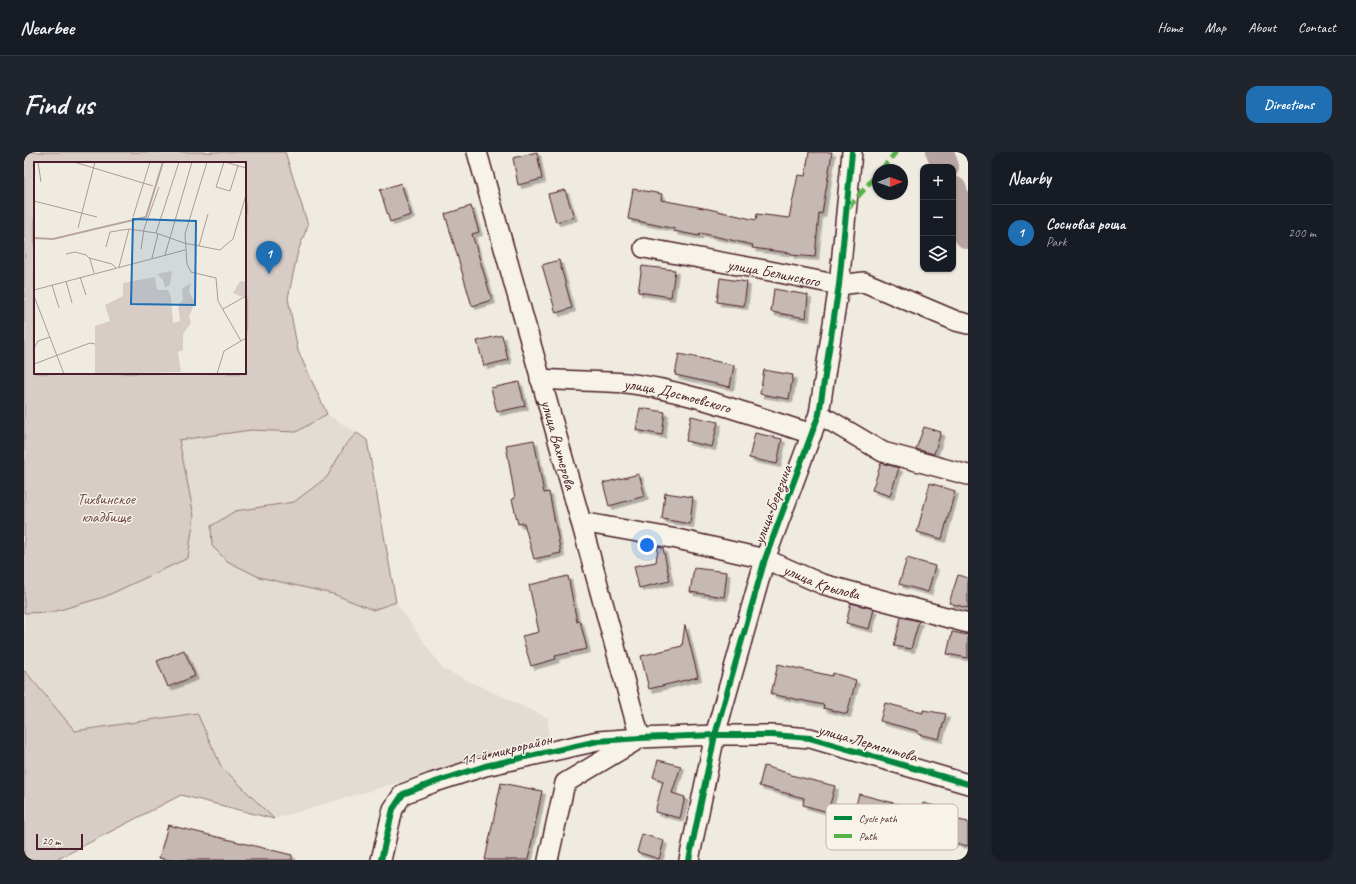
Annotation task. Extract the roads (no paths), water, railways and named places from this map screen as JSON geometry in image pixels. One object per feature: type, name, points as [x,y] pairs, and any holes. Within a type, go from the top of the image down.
[{"type":"street","name":"улица Вахтерова","points":[[477,152],[640,738]]},
{"type":"street","name":"улица Березина","points":[[689,860],[715,735],[765,559],[819,414],[839,285],[852,152]]},
{"type":"street","name":"улица Белинского","points":[[644,248],[839,285],[864,282],[956,321],[968,324]]},
{"type":"street","name":"улица Достоевского","points":[[540,379],[626,384],[667,391],[707,401],[812,434]]},
{"type":"street","points":[[819,414],[883,452],[968,475]]},
{"type":"street","name":"улица Крылова","points":[[581,522],[677,539],[765,559],[822,584],[968,624]]},
{"type":"street","name":"улица Лермонтова","points":[[640,738],[773,734],[810,738],[968,784]]},
{"type":"street","points":[[548,860],[565,783],[640,738]]},
{"type":"street","name":"11-й микрорайон","points":[[382,860],[393,809],[403,794],[485,766],[598,742],[640,738]]},
{"type":"waterway","points":[[940,152],[944,164]]},
{"type":"waterway","points":[[956,199],[968,235]]},
{"type":"place","name":"Сосновая роща","points":[[269,274]]},
{"type":"park label","name":"Тихвинское кладбище","points":[[106,507]]}]
